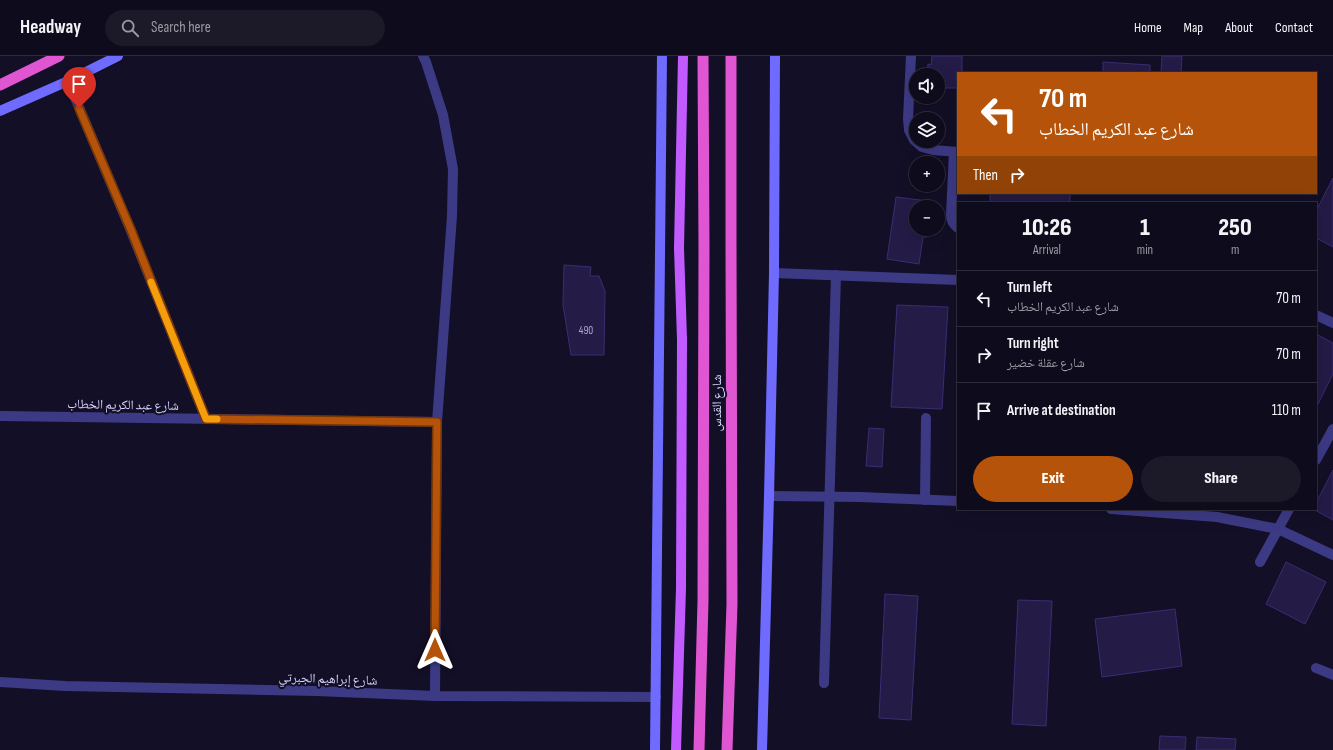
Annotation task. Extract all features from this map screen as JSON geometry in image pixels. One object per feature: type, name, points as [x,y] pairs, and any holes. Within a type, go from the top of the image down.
[{"type":"highway","points":[[0,85],[59,56]]},
{"type":"highway","name":"شارع القدس","points":[[699,750],[703,585],[703,56]]},
{"type":"highway","name":"شارع القدس","points":[[727,750],[732,604],[730,252],[731,56]]},
{"type":"main road","points":[[0,111],[68,81],[118,56]]},
{"type":"main road","points":[[655,750],[662,56]]},
{"type":"main road","points":[[676,750],[681,581],[682,340],[679,248],[682,56]]},
{"type":"main road","points":[[762,750],[774,273],[775,56]]},
{"type":"street","points":[[423,56],[443,115],[453,169],[452,216],[437,422],[435,696]]},
{"type":"street","points":[[911,56],[908,118],[909,130],[914,140],[922,147],[933,150],[956,152],[951,220],[957,227]]},
{"type":"street","points":[[68,81],[131,230],[206,419]]},
{"type":"street","points":[[774,273],[957,280]]},
{"type":"street","points":[[824,683],[836,275]]},
{"type":"street","points":[[1317,315],[1333,323]]},
{"type":"street","name":"شارع عبد الكريم الخطاب","points":[[0,416],[437,422]]},
{"type":"street","points":[[925,500],[926,418]]},
{"type":"street","points":[[1317,458],[1333,429]]},
{"type":"street","points":[[769,496],[957,501]]},
{"type":"street","points":[[1138,510],[1217,513],[1278,529],[1333,555]]},
{"type":"street","points":[[1260,562],[1288,510]]},
{"type":"street","points":[[1316,668],[1333,675]]},
{"type":"street","name":"شارع إبراهيم الجبرتي","points":[[0,682],[65,686],[317,691],[435,696],[656,697]]},
{"type":"building","points":[[932,56],[962,56],[962,72],[957,72],[957,88],[945,88],[945,68],[928,68],[928,64],[931,65]]},
{"type":"building","points":[[1162,56],[1182,56],[1181,72],[1161,72]]},
{"type":"building","points":[[1103,62],[1150,65],[1150,72],[1103,72]]},
{"type":"building","points":[[1333,178],[1333,247],[1317,239],[1317,209]]},
{"type":"building","points":[[990,194],[1070,194],[1070,202],[990,202]]},
{"type":"building","points":[[896,197],[920,200],[909,200],[909,236],[927,236],[923,237],[919,264],[887,259]]},
{"type":"building","points":[[564,265],[591,267],[590,276],[599,276],[605,291],[604,355],[571,355],[563,305]]},
{"type":"building","points":[[897,305],[948,307],[942,409],[891,407]]},
{"type":"building","points":[[1317,335],[1333,343],[1333,374],[1317,406]]},
{"type":"building","points":[[869,428],[884,429],[882,467],[866,466]]},
{"type":"building","points":[[1333,470],[1333,520],[1315,510],[1317,510],[1317,501]]},
{"type":"building","points":[[1286,562],[1326,582],[1305,624],[1266,604]]},
{"type":"building","points":[[885,594],[918,596],[911,720],[879,718]]},
{"type":"building","points":[[1018,600],[1052,601],[1046,726],[1012,724]]},
{"type":"building","points":[[1175,609],[1182,666],[1102,677],[1095,619]]},
{"type":"building","points":[[1160,736],[1186,737],[1185,750],[1159,750]]},
{"type":"building","points":[[1197,737],[1236,739],[1235,750],[1196,750]]},
{"type":"slow traffic","points":[[151,282],[206,419],[217,419]]},
{"type":"route","points":[[79,108],[131,230],[206,419],[437,422],[435,650]]}]
